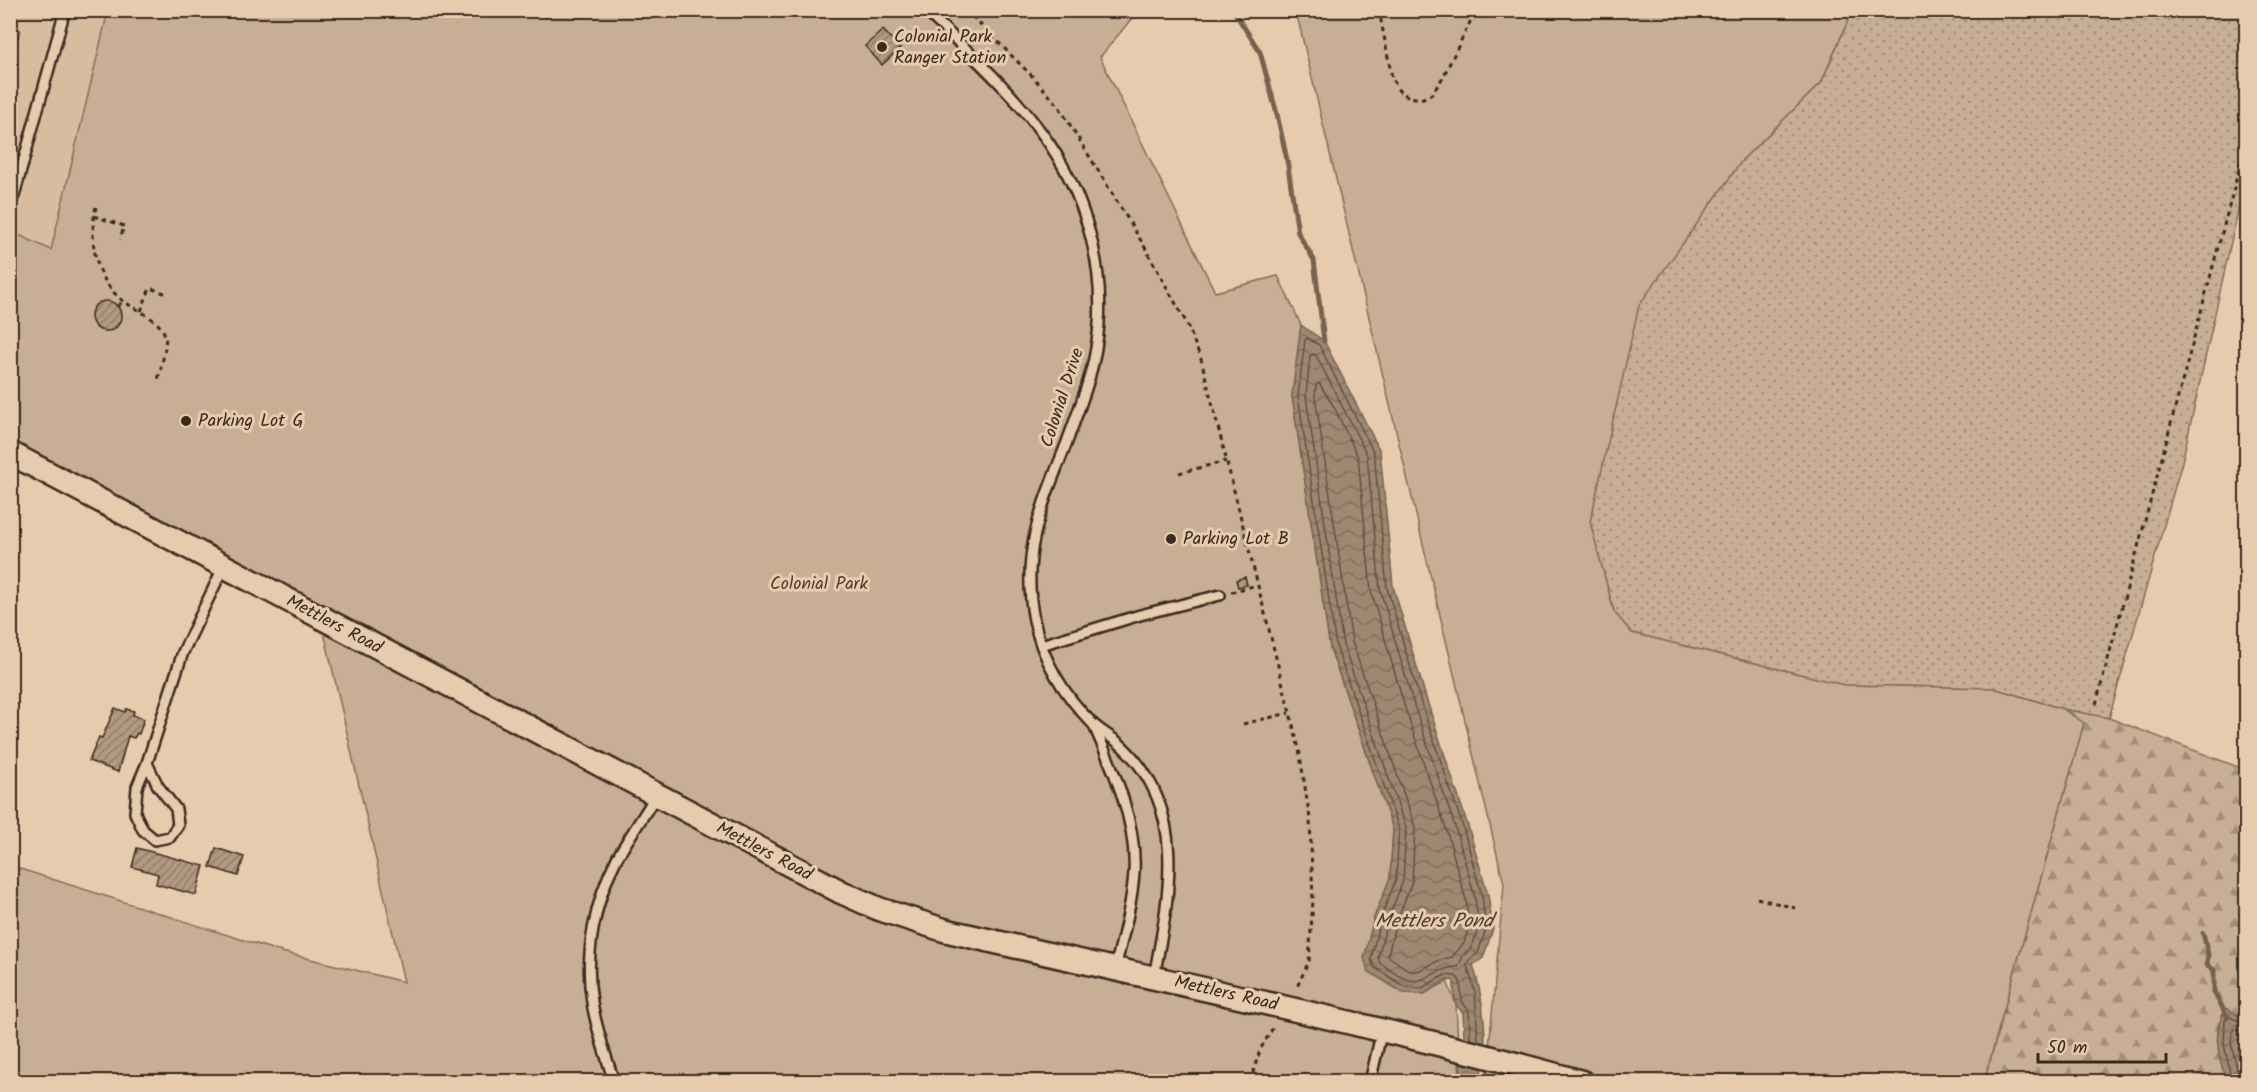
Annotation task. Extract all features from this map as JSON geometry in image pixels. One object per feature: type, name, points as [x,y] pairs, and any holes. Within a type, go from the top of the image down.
[{"type":"street","name":"Mettlers Road","points":[[10,453],[656,795],[841,892],[879,909],[944,930],[1382,1030],[1582,1082]]},
{"type":"lane","points":[[10,202],[14,196],[65,10]]},
{"type":"lane","name":"Colonial Drive","points":[[925,10],[1007,92],[1042,134],[1056,154],[1075,192],[1093,247],[1098,273],[1099,298],[1096,348],[1078,413],[1034,534],[1029,564],[1030,593],[1041,645],[1059,682],[1093,724],[1122,745],[1140,765],[1153,786],[1162,809],[1168,836],[1168,897],[1154,977]]},
{"type":"lane","points":[[147,763],[158,786],[176,809],[178,825],[170,837],[155,840],[142,830],[135,813],[137,787],[183,652],[224,566]]},
{"type":"lane","points":[[1041,645],[1140,615],[1220,595]]},
{"type":"lane","name":"Colonial Drive","points":[[1093,724],[1120,792],[1133,843],[1132,894],[1115,969]]},
{"type":"lane","points":[[614,1082],[591,1000],[589,977],[591,945],[604,889],[617,859],[656,795]]},
{"type":"lane","points":[[1370,1082],[1382,1030]]},
{"type":"path","points":[[966,10],[1058,105],[1172,295],[1201,359],[1307,790],[1313,900],[1309,961],[1296,989]]},
{"type":"path","points":[[1379,10],[1392,78],[1399,90],[1409,97],[1421,99],[1432,94],[1443,77],[1476,10]]},
{"type":"path","points":[[2096,704],[2247,143]]},
{"type":"path","points":[[96,207],[92,223],[93,248],[104,279],[123,301],[160,326],[166,337],[158,380]]},
{"type":"path","points":[[94,216],[124,226],[120,239]]},
{"type":"path","points":[[141,311],[150,288],[167,294]]},
{"type":"path","points":[[117,306],[123,301]]},
{"type":"path","points":[[1179,473],[1226,461]]},
{"type":"path","points":[[1220,595],[1257,585]]},
{"type":"path","points":[[1243,724],[1289,713]]},
{"type":"path","points":[[1757,898],[1795,908]]},
{"type":"path","points":[[1250,1082],[1260,1050],[1275,1025]]},
{"type":"shaded area","points":[[10,11],[104,11],[106,19],[50,251],[11,231]]},
{"type":"green space","points":[[2224,10],[2246,18],[2246,197],[2241,197],[2182,462],[2109,718],[2063,709],[1993,688],[1844,685],[1632,633],[1614,612],[1590,522],[1638,305],[1743,159],[1821,83],[1852,11]]},
{"type":"green space","name":"Colonial Park","points":[[108,11],[1138,11],[1100,57],[1215,292],[1278,276],[1301,325],[1292,396],[1330,648],[1393,829],[1390,878],[1374,918],[1424,994],[1447,981],[1456,1005],[1460,1081],[11,1081],[11,866],[278,951],[404,982],[318,606],[11,451],[10,231],[51,250]]},
{"type":"green space","points":[[1296,11],[1852,11],[1821,83],[1743,159],[1639,305],[1590,522],[1614,612],[1632,633],[1844,685],[1993,688],[2063,709],[2084,723],[1984,1081],[1573,1081],[1488,1058],[1504,884]]},
{"type":"green space","points":[[2063,709],[2109,718],[2246,770],[2246,1081],[1984,1082],[2084,723]]},
{"type":"green space","points":[[1488,1058],[1573,1082],[1486,1082]]},
{"type":"water","name":"Mettlers Pond","points":[[1301,325],[1324,341],[1380,451],[1393,586],[1488,895],[1493,929],[1483,958],[1473,965],[1480,992],[1485,1039],[1482,1069],[1478,1081],[1461,1081],[1463,1013],[1456,1005],[1454,982],[1447,981],[1424,994],[1403,993],[1368,971],[1364,958],[1374,918],[1390,878],[1393,829],[1330,648],[1292,396]]},
{"type":"water","points":[[2227,1008],[2246,1021],[2246,1081],[2227,1081],[2221,1063],[2218,1044],[2219,1024]]},
{"type":"building","points":[[10,27],[20,30],[10,66]]},
{"type":"building","name":"Colonial Park Ranger Station","points":[[883,30],[900,48],[882,65],[865,46]]},
{"type":"building","points":[[106,301],[117,305],[121,316],[117,327],[106,331],[95,327],[91,316],[95,305]]},
{"type":"building","points":[[1245,577],[1247,585],[1238,587],[1236,580]]},
{"type":"building","points":[[115,708],[125,712],[126,709],[134,711],[133,715],[144,719],[139,734],[137,733],[134,738],[128,736],[118,772],[89,761]]},
{"type":"building","points":[[137,848],[204,866],[196,895],[156,884],[158,874],[132,867]]},
{"type":"building","points":[[216,848],[244,857],[238,876],[210,867]]},
{"type":"waterway","points":[[1233,10],[1260,52],[1287,160],[1298,233],[1314,260],[1324,341]]},
{"type":"waterway","points":[[2203,933],[2208,954],[2207,965],[2214,970],[2214,992],[2227,1016]]},
{"type":"place","name":"Colonial Park Ranger Station","points":[[882,47]]},
{"type":"place","name":"Parking Lot G","points":[[186,421]]},
{"type":"place","name":"Parking Lot B","points":[[1171,539]]}]
